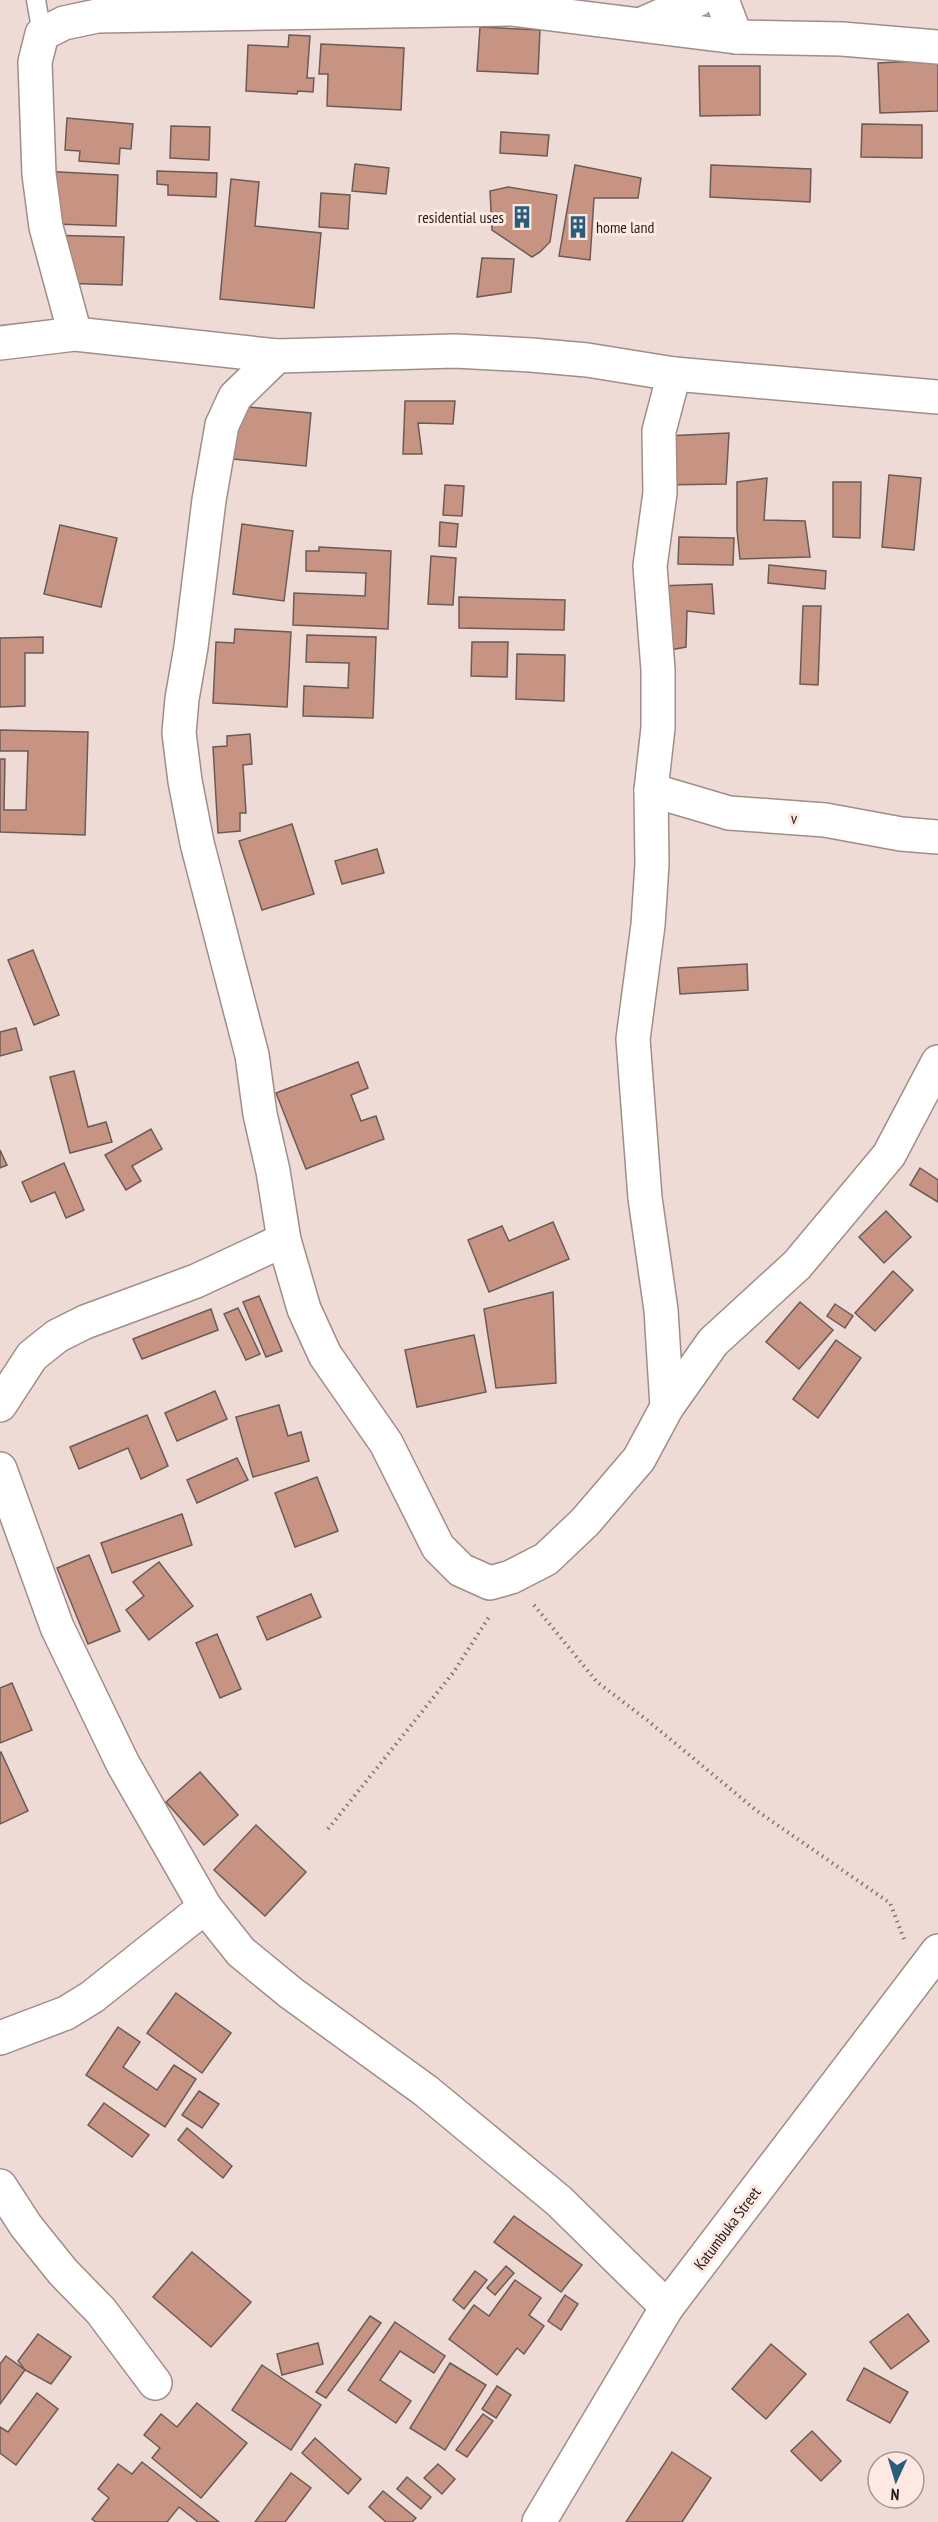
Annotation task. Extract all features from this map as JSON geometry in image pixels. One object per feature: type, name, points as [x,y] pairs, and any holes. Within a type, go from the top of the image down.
[{"type":"street","points":[[642,24],[697,0]]},
{"type":"street","points":[[722,0],[736,37]]},
{"type":"street","points":[[75,334],[46,227],[39,174],[35,62],[42,34],[64,23],[97,16],[511,9],[736,37],[842,39],[938,47]]},
{"type":"street","points":[[0,343],[75,334],[277,356],[455,351],[586,360],[674,374],[938,397]]},
{"type":"street","points":[[277,356],[235,397],[222,425],[209,500],[179,733],[185,781],[197,843],[252,1055],[260,1114],[273,1171],[284,1240],[304,1308],[325,1355],[386,1443],[438,1547],[461,1570],[490,1583],[513,1580],[546,1558],[585,1522],[639,1459],[667,1407],[713,1342],[797,1265],[889,1155],[938,1062]]},
{"type":"street","points":[[667,1407],[661,1310],[645,1198],[633,1039],[648,925],[652,864],[651,790],[658,728],[658,670],[650,566],[660,493],[659,431],[674,374]]},
{"type":"street","name":"v","points":[[651,790],[729,813],[825,820],[901,834],[938,837]]},
{"type":"street","points":[[0,1405],[32,1356],[57,1336],[85,1322],[195,1281],[284,1240]]},
{"type":"street","points":[[0,1469],[57,1627],[123,1764],[206,1907],[241,1952],[291,1993],[426,2091],[559,2201],[667,2307]]},
{"type":"street","points":[[0,2038],[66,2013],[92,1997],[206,1907]]},
{"type":"street","name":"Katumbuka Street","points":[[539,2522],[667,2307],[928,1963]]},
{"type":"street","points":[[0,2186],[26,2226],[63,2272],[101,2311],[155,2384]]},
{"type":"lane","points":[[36,0],[42,34]]},
{"type":"path","points":[[328,1829],[453,1673],[513,1580],[597,1682],[758,1811],[890,1903],[928,1963]]},
{"type":"building","points":[[480,27],[540,30],[538,74],[477,71]]},
{"type":"building","points":[[289,35],[310,36],[307,78],[314,78],[313,92],[298,91],[297,94],[246,91],[248,45],[288,47]]},
{"type":"building","points":[[321,44],[404,48],[401,110],[327,106],[328,74],[319,74]]},
{"type":"building","points":[[938,60],[938,111],[880,113],[878,63]]},
{"type":"building","points":[[699,66],[760,66],[760,115],[700,116]]},
{"type":"building","points":[[67,118],[133,124],[131,149],[120,148],[119,164],[79,161],[80,151],[65,150]]},
{"type":"building","points":[[862,124],[922,125],[922,158],[861,157]]},
{"type":"building","points":[[171,126],[210,127],[209,160],[170,158]]},
{"type":"building","points":[[501,132],[549,135],[547,156],[500,153]]},
{"type":"building","points":[[355,164],[389,168],[386,194],[352,191]]},
{"type":"building","name":"home land","points":[[575,165],[641,178],[638,198],[594,198],[590,260],[559,256]]},
{"type":"building","points":[[711,165],[811,169],[810,202],[710,197]]},
{"type":"building","points":[[40,171],[118,175],[116,226],[53,224]]},
{"type":"building","points":[[157,171],[217,173],[216,197],[168,195],[168,185],[157,184]]},
{"type":"building","points":[[231,179],[259,182],[255,226],[321,233],[314,308],[220,299]]},
{"type":"building","name":"residential uses","points":[[508,187],[557,195],[550,242],[532,257],[492,230],[490,191]]},
{"type":"building","points":[[321,193],[350,195],[348,229],[319,227]]},
{"type":"building","points":[[45,235],[124,237],[122,285],[57,283]]},
{"type":"building","points":[[482,258],[514,259],[511,292],[477,297]]},
{"type":"building","points":[[405,401],[455,401],[453,424],[418,423],[422,454],[403,454]]},
{"type":"building","points":[[238,406],[311,413],[306,466],[233,459]]},
{"type":"building","points":[[729,433],[726,484],[660,485],[665,436]]},
{"type":"building","points":[[889,475],[921,478],[914,550],[882,547]]},
{"type":"building","points":[[767,478],[764,520],[805,521],[810,557],[740,559],[737,530],[737,482]]},
{"type":"building","points":[[833,482],[861,482],[860,538],[833,537]]},
{"type":"building","points":[[445,485],[464,486],[462,516],[443,515]]},
{"type":"building","points":[[440,522],[458,524],[456,547],[439,546]]},
{"type":"building","points":[[242,524],[293,531],[284,601],[233,594]]},
{"type":"building","points":[[60,525],[117,538],[101,607],[44,594]]},
{"type":"building","points":[[679,537],[734,538],[733,565],[678,564]]},
{"type":"building","points":[[319,547],[391,551],[388,629],[293,625],[294,593],[365,596],[366,573],[306,571],[306,551],[319,551]]},
{"type":"building","points":[[431,556],[456,558],[453,605],[428,604]]},
{"type":"building","points":[[769,565],[826,571],[825,589],[768,583]]},
{"type":"building","points":[[712,584],[714,614],[687,611],[686,647],[664,651],[659,586]]},
{"type":"building","points":[[459,597],[565,600],[564,630],[459,628]]},
{"type":"building","points":[[803,606],[821,606],[818,685],[800,684]]},
{"type":"building","points":[[235,629],[291,632],[287,707],[213,703],[216,642],[234,643]]},
{"type":"building","points":[[307,635],[376,637],[373,718],[303,716],[304,686],[348,688],[349,663],[306,662]]},
{"type":"building","points":[[43,637],[43,653],[25,653],[25,706],[0,707],[0,638]]},
{"type":"building","points":[[472,642],[508,642],[507,677],[471,676]]},
{"type":"building","points":[[517,654],[565,655],[564,701],[516,699]]},
{"type":"building","points":[[0,730],[88,732],[85,835],[0,832],[0,759],[5,759],[4,810],[26,810],[28,751],[0,751]]},
{"type":"building","points":[[250,734],[252,764],[243,765],[246,813],[240,813],[240,831],[218,833],[213,747],[227,746],[227,736]]},
{"type":"building","points":[[292,824],[314,894],[262,910],[239,841]]},
{"type":"building","points":[[377,849],[384,873],[342,884],[335,861]]},
{"type":"building","points":[[33,950],[59,1015],[34,1025],[8,960]]},
{"type":"building","points":[[747,964],[748,990],[680,994],[678,968]]},
{"type":"building","points":[[16,1028],[22,1050],[0,1056],[0,1032]]},
{"type":"building","points":[[358,1062],[368,1088],[351,1095],[361,1121],[376,1116],[384,1139],[306,1169],[276,1093]]},
{"type":"building","points":[[74,1071],[88,1127],[106,1122],[112,1142],[70,1153],[50,1077]]},
{"type":"building","points":[[151,1129],[162,1149],[132,1166],[141,1181],[126,1190],[105,1155]]},
{"type":"building","points":[[0,1150],[7,1165],[0,1168]]},
{"type":"building","points":[[64,1163],[84,1210],[66,1218],[55,1192],[31,1202],[22,1182]]},
{"type":"building","points":[[920,1168],[938,1180],[938,1202],[910,1185]]},
{"type":"building","points":[[886,1211],[911,1237],[884,1263],[859,1237]]},
{"type":"building","points":[[553,1222],[569,1259],[489,1292],[468,1240],[502,1226],[509,1241]]},
{"type":"building","points":[[893,1271],[913,1290],[875,1331],[855,1313]]},
{"type":"building","points":[[553,1292],[556,1383],[496,1388],[484,1309]]},
{"type":"building","points":[[259,1296],[282,1351],[266,1357],[243,1302]]},
{"type":"building","points":[[800,1302],[833,1330],[799,1369],[766,1342]]},
{"type":"building","points":[[835,1304],[853,1316],[845,1328],[827,1316]]},
{"type":"building","points":[[238,1308],[260,1354],[246,1360],[224,1314]]},
{"type":"building","points":[[211,1309],[218,1330],[142,1359],[133,1339]]},
{"type":"building","points":[[474,1335],[486,1392],[417,1407],[405,1350]]},
{"type":"building","points":[[836,1340],[861,1358],[818,1418],[793,1399]]},
{"type":"building","points":[[215,1391],[227,1419],[177,1441],[165,1413]]},
{"type":"building","points":[[279,1405],[288,1436],[301,1432],[309,1461],[253,1477],[236,1417]]},
{"type":"building","points":[[147,1415],[168,1466],[141,1479],[128,1448],[79,1469],[70,1447]]},
{"type":"building","points":[[237,1458],[248,1480],[197,1503],[187,1480]]},
{"type":"building","points":[[317,1477],[338,1531],[295,1547],[275,1493]]},
{"type":"building","points":[[182,1514],[192,1545],[112,1573],[101,1543]]},
{"type":"building","points":[[89,1555],[120,1631],[88,1644],[57,1568]]},
{"type":"building","points":[[159,1562],[193,1606],[149,1640],[126,1610],[144,1596],[133,1582]]},
{"type":"building","points":[[311,1594],[321,1617],[267,1640],[257,1617]]},
{"type":"building","points":[[217,1634],[241,1689],[220,1698],[196,1643]]},
{"type":"building","points":[[12,1683],[32,1730],[0,1743],[0,1688]]},
{"type":"building","points":[[0,1753],[28,1811],[0,1824]]},
{"type":"building","points":[[200,1772],[238,1815],[204,1845],[166,1802]]},
{"type":"building","points":[[256,1825],[306,1872],[265,1916],[214,1870]]},
{"type":"building","points":[[176,1993],[231,2033],[202,2073],[147,2033]]},
{"type":"building","points":[[118,2027],[140,2042],[123,2067],[157,2090],[174,2065],[196,2079],[165,2127],[86,2075]]},
{"type":"building","points":[[199,2091],[219,2104],[202,2128],[182,2115]]},
{"type":"building","points":[[104,2103],[149,2135],[132,2157],[88,2125]]},
{"type":"building","points":[[187,2128],[232,2166],[223,2178],[178,2140]]},
{"type":"building","points":[[514,2216],[582,2265],[561,2292],[494,2242]]},
{"type":"building","points":[[192,2252],[251,2302],[211,2347],[153,2297]]},
{"type":"building","points":[[506,2266],[514,2273],[495,2295],[487,2288]]},
{"type":"building","points":[[475,2271],[487,2280],[464,2309],[453,2300]]},
{"type":"building","points":[[515,2280],[541,2298],[529,2315],[544,2326],[524,2354],[517,2348],[497,2375],[449,2339],[474,2305],[489,2316]]},
{"type":"building","points":[[565,2295],[578,2304],[561,2330],[548,2321]]},
{"type":"building","points":[[908,2314],[929,2341],[891,2369],[870,2342]]},
{"type":"building","points":[[370,2316],[381,2323],[326,2398],[316,2392]]},
{"type":"building","points":[[395,2322],[445,2356],[434,2373],[400,2351],[380,2380],[411,2401],[396,2423],[348,2390]]},
{"type":"building","points":[[38,2334],[71,2357],[51,2384],[25,2370],[18,2361]]},
{"type":"building","points":[[318,2343],[323,2364],[282,2375],[277,2354]]},
{"type":"building","points":[[771,2344],[806,2374],[766,2419],[732,2389]]},
{"type":"building","points":[[6,2356],[25,2370],[0,2404],[0,2364]]},
{"type":"building","points":[[450,2363],[486,2385],[445,2450],[410,2428]]},
{"type":"building","points":[[262,2365],[321,2405],[291,2450],[232,2410]]},
{"type":"building","points":[[864,2368],[908,2392],[890,2423],[847,2400]]},
{"type":"building","points":[[497,2386],[511,2395],[496,2418],[482,2409]]},
{"type":"building","points":[[37,2393],[58,2409],[16,2465],[0,2453],[0,2427],[8,2432]]},
{"type":"building","points":[[197,2403],[247,2443],[201,2498],[152,2458],[160,2448],[144,2435],[161,2414],[177,2427]]},
{"type":"building","points":[[483,2414],[493,2421],[467,2457],[456,2450]]},
{"type":"building","points":[[812,2431],[841,2461],[821,2481],[791,2451]]},
{"type":"building","points":[[315,2438],[361,2479],[348,2494],[302,2453]]},
{"type":"building","points":[[672,2452],[711,2478],[682,2522],[626,2522]]},
{"type":"building","points":[[142,2462],[219,2522],[198,2522],[179,2507],[167,2522],[96,2522],[92,2519],[109,2498],[98,2489],[118,2464],[132,2474]]},
{"type":"building","points":[[438,2464],[455,2479],[442,2494],[424,2478]]},
{"type":"building","points":[[291,2473],[311,2488],[285,2522],[255,2522]]},
{"type":"building","points":[[407,2477],[431,2497],[421,2509],[397,2489]]},
{"type":"building","points":[[383,2491],[416,2518],[412,2522],[386,2522],[369,2507]]},
{"type":"place","name":"residential uses","points":[[522,217]]},
{"type":"place","name":"home land","points":[[578,227]]}]
